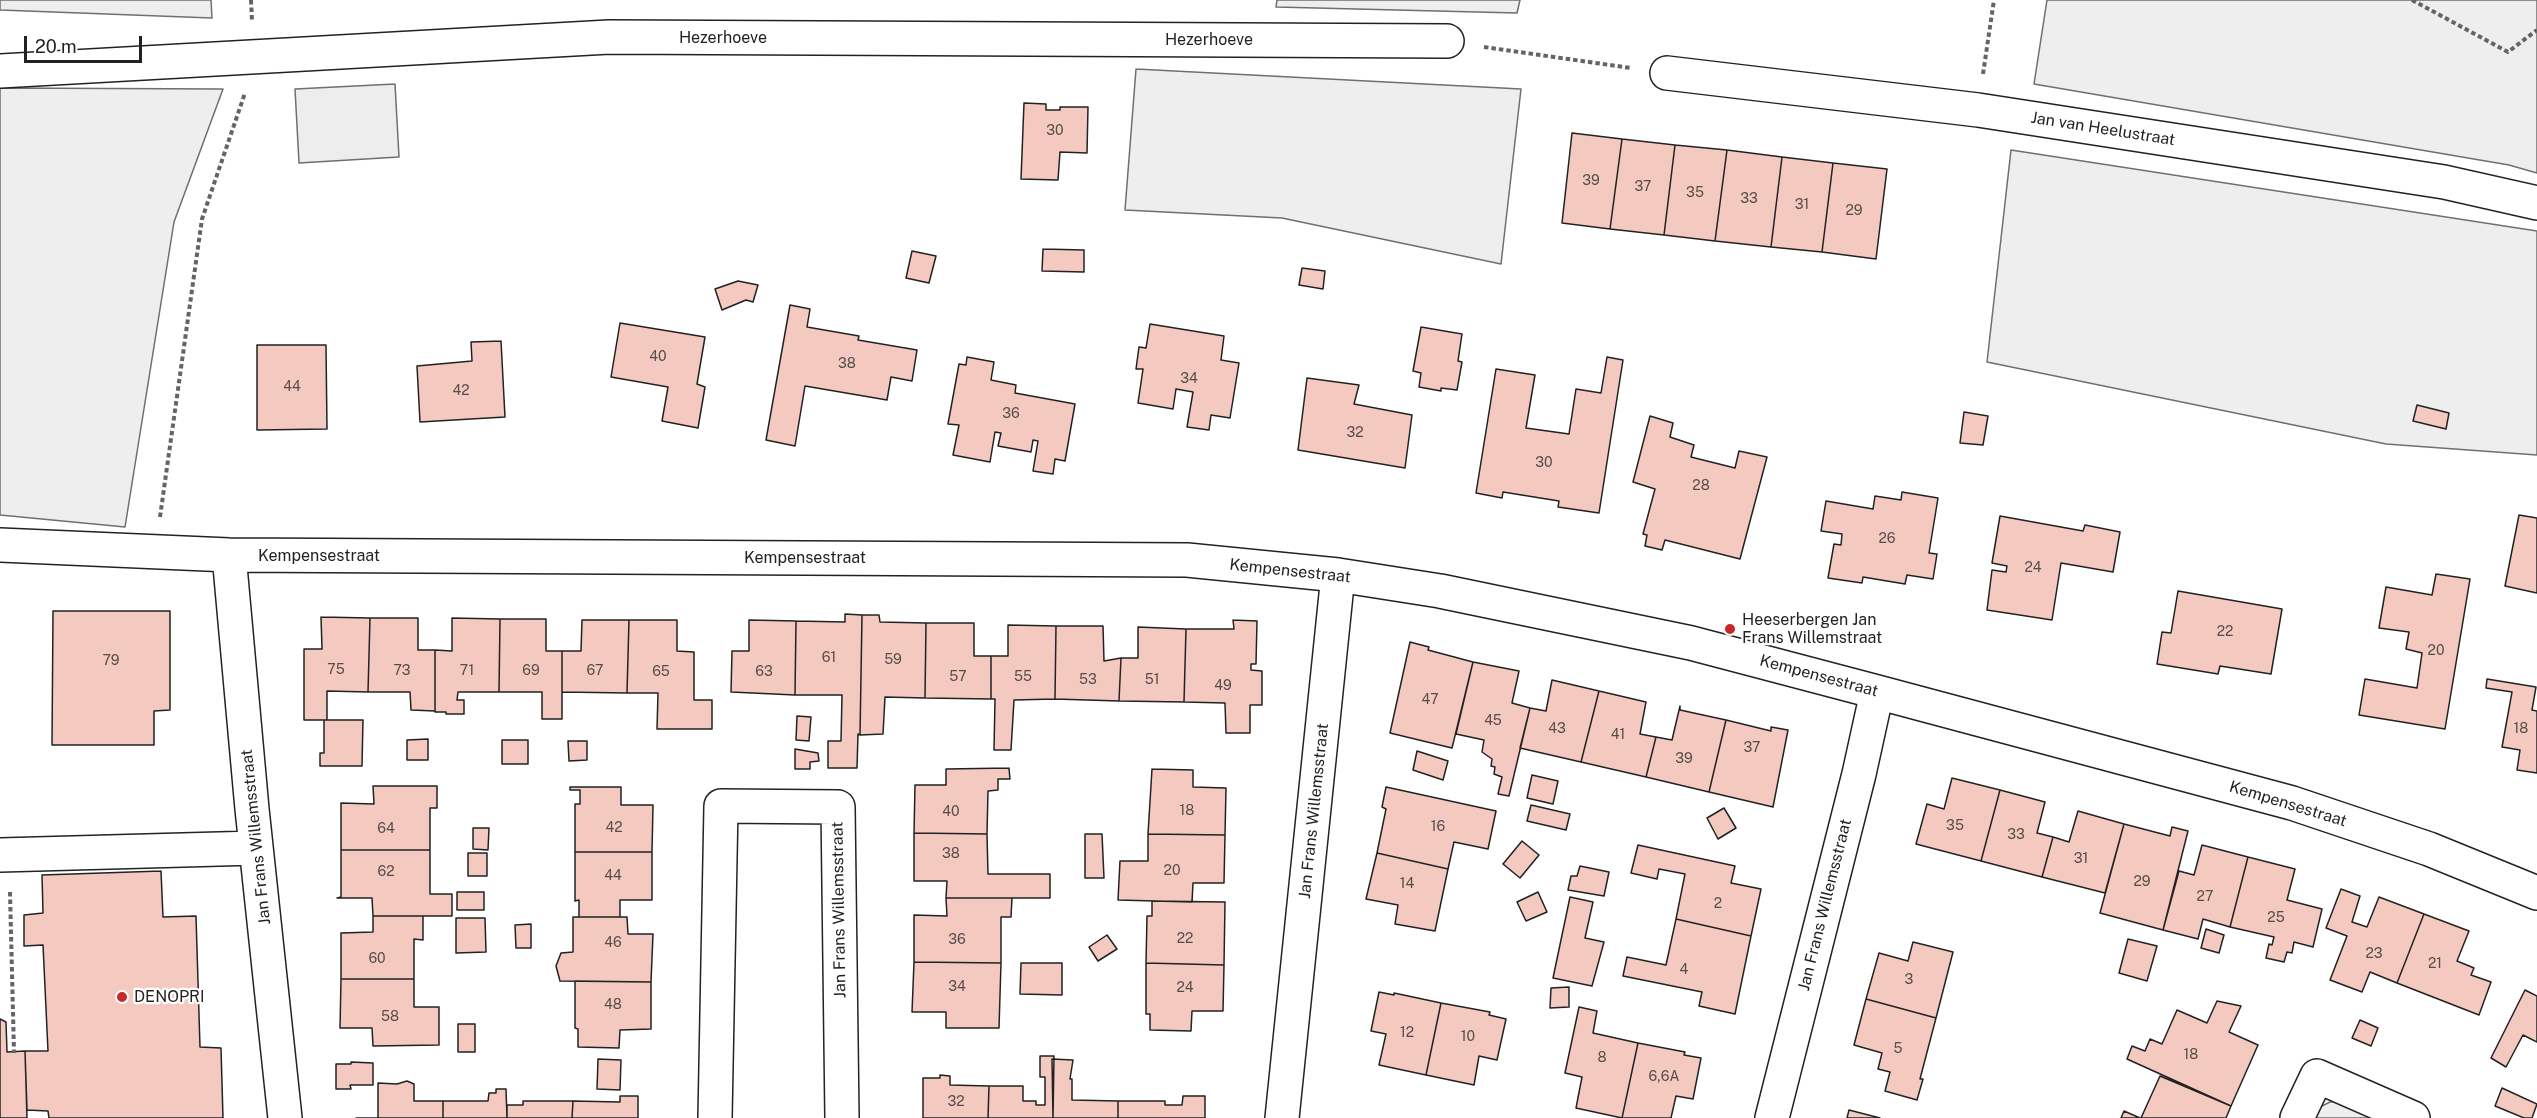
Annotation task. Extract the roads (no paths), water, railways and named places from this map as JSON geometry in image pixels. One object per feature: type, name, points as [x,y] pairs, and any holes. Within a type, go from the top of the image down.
[{"type":"street","name":"Hezerhoeve","points":[[0,71],[609,37],[1448,41]]},
{"type":"street","name":"Jan van Heelustraat","points":[[1667,73],[1978,110],[2444,182],[2537,203]]},
{"type":"street","name":"Kempensestraat","points":[[0,545],[230,555],[1187,560],[1338,575],[1440,591],[1691,643],[1877,692],[2292,803],[2429,849],[2537,893]]},
{"type":"street","name":"Jan Frans Willemsstraat","points":[[230,555],[256,848],[285,1118]]},
{"type":"street","name":"Jan Frans Willemsstraat","points":[[1282,1118],[1338,575]]},
{"type":"street","name":"Jan Frans Willemsstraat","points":[[1772,1118],[1859,774],[1877,692]]},
{"type":"street","name":"Jan Frans Willemsstraat","points":[[715,1118],[721,806],[838,807],[842,1118]]},
{"type":"street","points":[[4,855],[256,848]]},
{"type":"street","points":[[2297,1118],[2317,1076],[2413,1118]]},
{"type":"place","name":"Heeserbergen Jan Frans Willemstraat","points":[[1730,629]]},
{"type":"place","name":"DENOPRI","points":[[122,997]]}]
